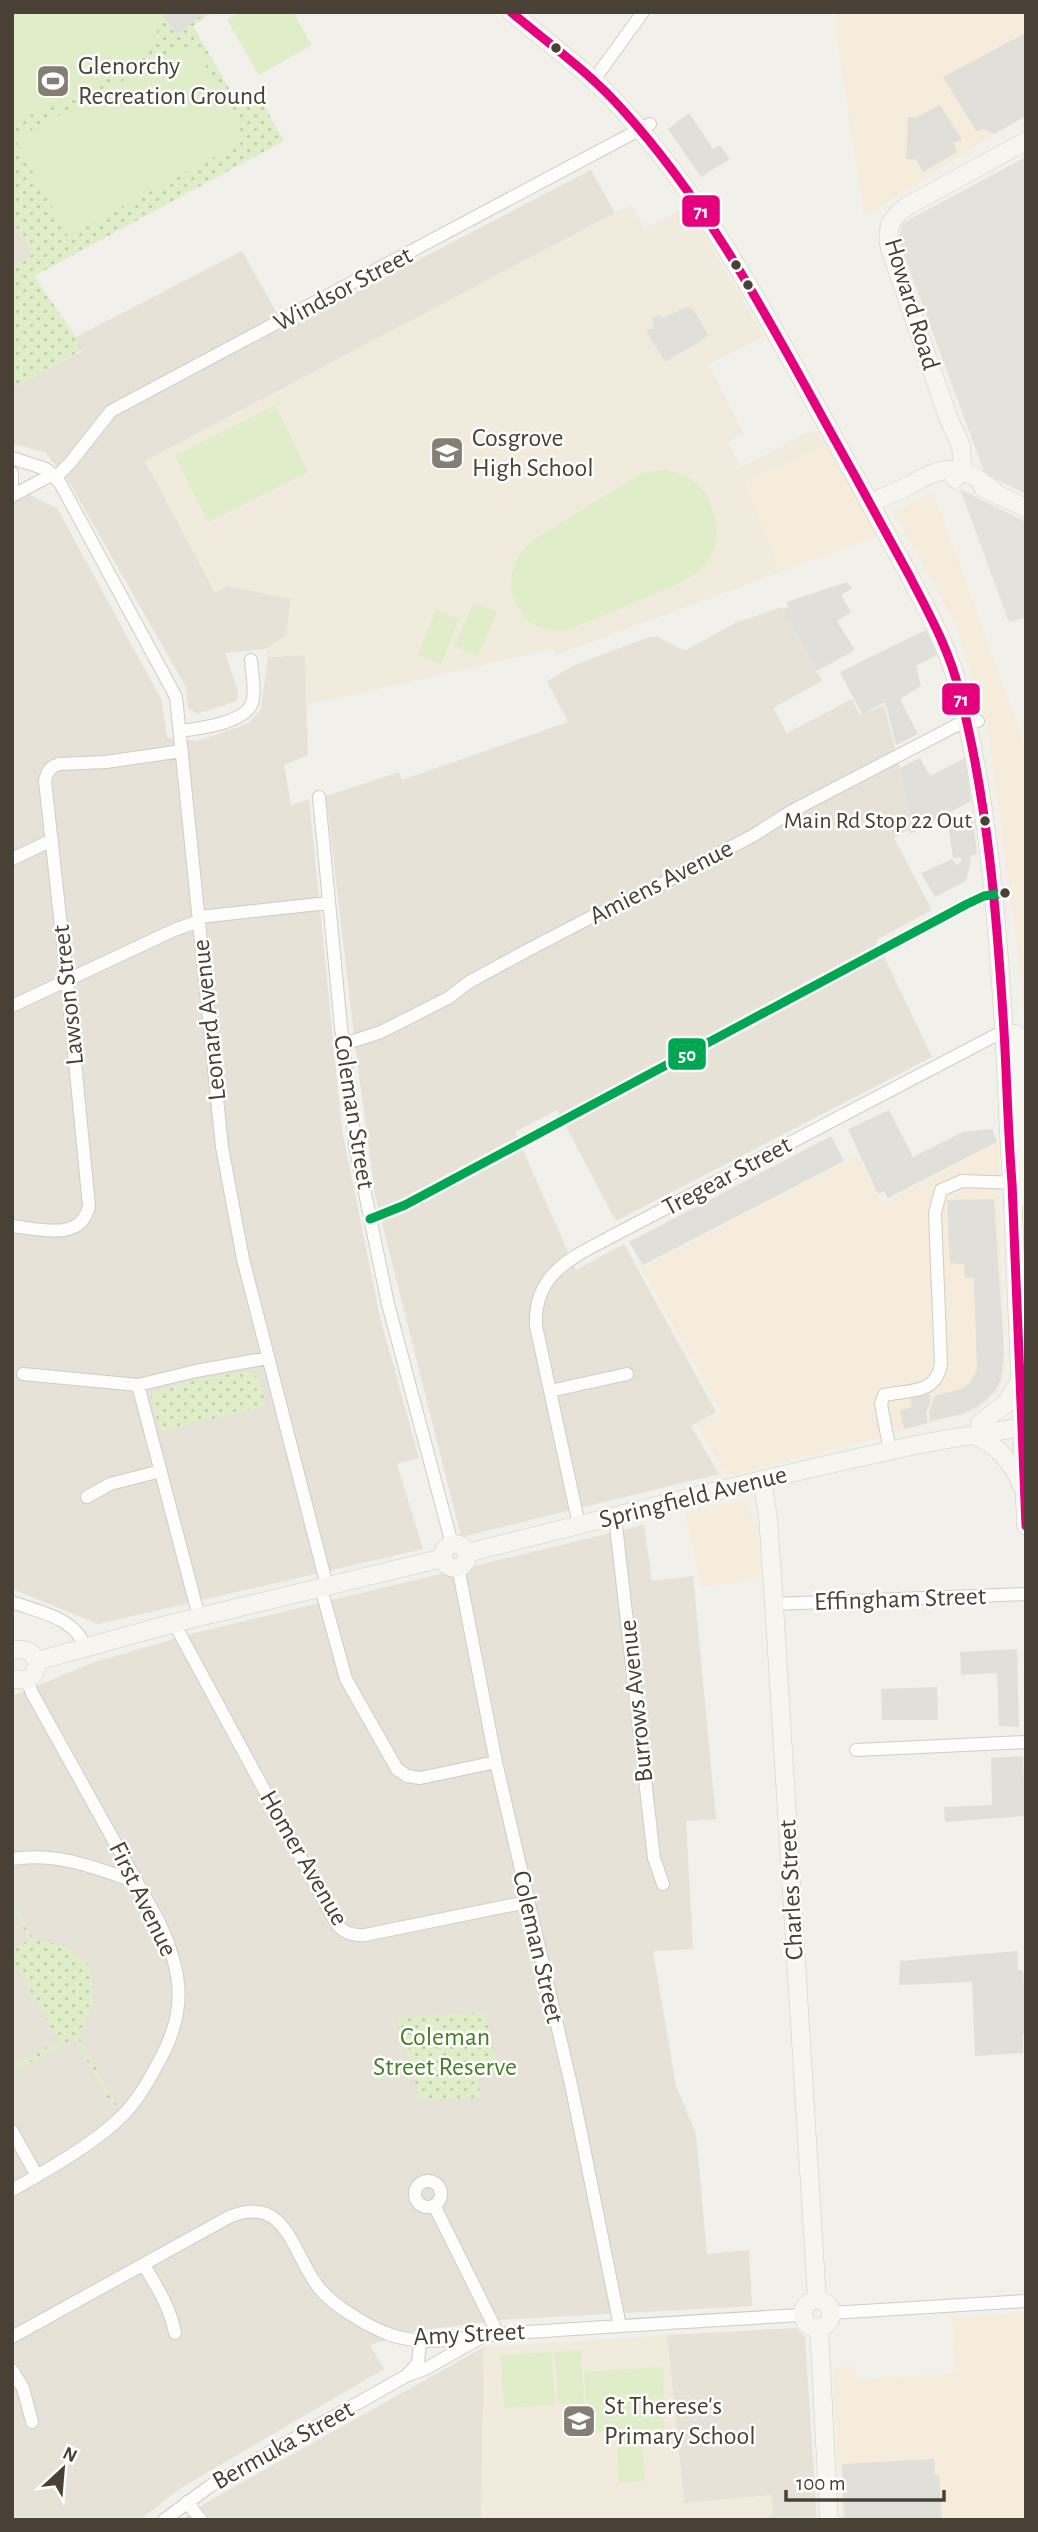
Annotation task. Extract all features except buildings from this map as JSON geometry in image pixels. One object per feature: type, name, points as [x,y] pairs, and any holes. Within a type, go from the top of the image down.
[{"type":"street","points":[[511,12],[597,77]]},
{"type":"street","points":[[526,12],[597,77],[645,127],[718,238],[874,501],[939,634],[973,722],[992,797],[1010,1032],[1018,1183],[1019,1384],[1023,1421],[1026,1526]]},
{"type":"street","points":[[597,77],[643,12]]},
{"type":"street","name":"Windsor Street","points":[[12,495],[54,475],[70,463],[111,411],[645,127]]},
{"type":"street","name":"Howard Road","points":[[955,473],[962,460],[959,440],[948,417],[890,249],[887,230],[893,218],[909,205],[1026,141]]},
{"type":"street","name":"Howard Road","points":[[948,417],[955,473]]},
{"type":"street","points":[[959,440],[988,486]]},
{"type":"street","points":[[12,458],[37,465],[54,475]]},
{"type":"street","points":[[874,501],[934,471],[955,473],[988,486],[1026,508]]},
{"type":"street","points":[[12,473],[12,495]]},
{"type":"street","name":"Leonard Avenue","points":[[54,475],[176,697],[222,1147],[231,1202],[338,1655],[346,1679],[397,1769],[407,1776],[420,1777],[496,1762]]},
{"type":"street","points":[[181,731],[215,725],[245,713],[253,699],[251,660]]},
{"type":"street","name":"Amiens Avenue","points":[[344,1044],[369,1037],[448,998],[469,982],[597,914],[618,907],[754,835],[792,811],[957,725],[973,722]]},
{"type":"street","name":"Lawson Street","points":[[12,1226],[72,1230],[82,1224],[89,1206],[46,774],[52,766],[69,762],[106,762],[183,751]]},
{"type":"street","name":"Coleman Street","points":[[319,797],[352,1125],[370,1219],[388,1304],[455,1556],[496,1762],[572,2089],[620,2326]]},
{"type":"street","points":[[12,859],[52,840]]},
{"type":"street","points":[[370,1219],[405,1205],[967,904],[984,896],[999,894]]},
{"type":"street","points":[[12,1006],[199,919],[328,903]]},
{"type":"street","name":"Tregear Street","points":[[579,1525],[535,1315],[543,1285],[555,1270],[620,1232],[1010,1032]]},
{"type":"street","points":[[890,1451],[881,1404],[884,1395],[931,1386],[939,1379],[941,1364],[935,1234],[937,1198],[941,1190],[962,1181],[1018,1183]]},
{"type":"street","points":[[1018,1183],[1026,1230]]},
{"type":"street","points":[[23,1374],[138,1385],[268,1358]]},
{"type":"street","points":[[550,1391],[627,1374]]},
{"type":"street","points":[[1019,1384],[1005,1404],[978,1430],[1008,1461],[1025,1494]]},
{"type":"street","points":[[138,1385],[198,1617]]},
{"type":"street","name":"Springfield Avenue","points":[[37,1661],[174,1623],[762,1479],[1023,1421]]},
{"type":"street","points":[[87,1497],[110,1484],[161,1471]]},
{"type":"street","name":"Charles Street","points":[[762,1479],[768,1517],[774,1604],[817,2300]]},
{"type":"street","name":"Burrows Avenue","points":[[615,1517],[654,1858],[663,1884]]},
{"type":"street","name":"Effingham Street","points":[[774,1604],[1026,1594]]},
{"type":"street","points":[[12,1602],[69,1625],[82,1638],[85,1647]]},
{"type":"street","name":"Homer Avenue","points":[[174,1623],[335,1921],[344,1931],[357,1936],[365,1935],[527,1902]]},
{"type":"street","points":[[14,1647],[30,1652],[37,1661],[36,1672],[20,1679]]},
{"type":"street","name":"First Avenue","points":[[12,2190],[37,2176],[125,2113],[145,2086],[173,2033],[179,2009],[177,1970],[167,1940],[32,1693],[20,1679]]},
{"type":"street","points":[[856,1750],[1026,1742]]},
{"type":"street","points":[[12,1859],[43,1856],[61,1858],[97,1867],[137,1882]]},
{"type":"street","points":[[12,2131],[37,2176]]},
{"type":"street","points":[[434,2205],[492,2334]]},
{"type":"street","name":"Amy Street","points":[[12,2337],[229,2217],[245,2211],[259,2211],[273,2217],[282,2226],[317,2286],[331,2300],[378,2330],[420,2341],[492,2334],[803,2315]]},
{"type":"street","points":[[144,2264],[165,2302],[175,2333]]},
{"type":"street","points":[[829,2520],[825,2320],[828,2305],[817,2300],[805,2306],[803,2315],[810,2326],[825,2320],[1026,2301]]},
{"type":"street","name":"Bermuka Street","points":[[164,2520],[209,2486],[406,2376],[492,2334]]},
{"type":"street","points":[[406,2376],[418,2363],[420,2341]]},
{"type":"street","points":[[12,2370],[23,2388],[32,2423]]},
{"type":"street","points":[[187,2502],[201,2520]]},
{"type":"shaded area","points":[[166,12],[206,12],[177,35],[164,17]]},
{"type":"shaded area","points":[[836,12],[1026,12],[1026,116],[864,217],[836,32]]},
{"type":"shaded area","points":[[1026,33],[1026,116],[994,134],[982,129],[977,132],[943,77]]},
{"type":"shaded area","points":[[940,105],[962,140],[953,143],[957,152],[923,172],[916,159],[906,159],[908,117],[915,118]]},
{"type":"shaded area","points":[[689,113],[713,149],[720,145],[730,159],[701,177],[668,129]]},
{"type":"shaded area","points":[[1026,157],[1026,494],[985,474],[898,239],[903,223]]},
{"type":"shaded area","points":[[591,170],[615,213],[145,461],[216,592],[227,586],[291,599],[286,636],[265,649],[225,653],[238,691],[237,701],[197,714],[188,708],[186,687],[69,482],[45,452],[12,444],[12,386],[82,351],[76,337],[242,251],[286,329]]},
{"type":"shaded area","name":"Cosgrove High School","points":[[631,204],[645,229],[687,206],[764,336],[709,364],[744,434],[728,442],[741,467],[814,429],[826,445],[745,482],[780,572],[556,655],[553,649],[308,705],[305,655],[268,657],[265,649],[286,636],[291,599],[227,586],[215,593],[145,461]]},
{"type":"shaded area","points":[[12,219],[32,255],[12,266]]},
{"type":"shaded area","points":[[687,307],[693,309],[709,336],[665,362],[646,331],[654,328],[652,318],[659,315],[663,318]]},
{"type":"shaded area","points":[[826,445],[877,535],[780,572],[745,482]]},
{"type":"shaded area","points":[[12,483],[57,508],[162,701],[167,738],[198,741],[249,723],[261,709],[268,657],[305,655],[308,755],[284,765],[291,805],[309,799],[342,1130],[380,1317],[419,1458],[397,1464],[423,1549],[98,1624],[12,1589]]},
{"type":"shaded area","points":[[960,489],[1026,522],[1026,617],[1009,622]]},
{"type":"shaded area","points":[[933,491],[1026,748],[1026,1044],[1018,952],[987,726],[954,620],[894,513]]},
{"type":"shaded area","points":[[847,582],[852,588],[841,595],[851,612],[837,621],[855,650],[817,671],[783,609],[788,607],[787,602]]},
{"type":"shaded area","points":[[782,607],[822,681],[773,708],[787,733],[852,699],[860,715],[884,705],[912,828],[894,838],[932,910],[876,940],[932,1057],[616,1221],[557,1110],[515,1132],[576,1270],[624,1244],[716,1412],[691,1426],[719,1474],[461,1537],[375,1195],[326,796],[399,772],[402,780],[568,722],[547,681],[575,665],[649,637],[658,637],[686,650],[735,623]]},
{"type":"shaded area","points":[[926,630],[937,655],[916,666],[921,686],[900,699],[918,734],[896,745],[885,702],[862,714],[840,672]]},
{"type":"shaded area","points":[[920,758],[930,776],[965,758],[971,801],[911,834],[908,830],[912,827],[900,768]]},
{"type":"shaded area","points":[[973,821],[977,854],[970,856],[966,881],[935,897],[921,873],[952,859],[957,865],[961,862],[960,857],[953,858],[948,824]]},
{"type":"shaded area","points":[[889,1110],[913,1157],[963,1132],[992,1129],[997,1142],[888,1198],[884,1191],[878,1194],[848,1129]]},
{"type":"shaded area","points":[[831,1136],[844,1161],[643,1265],[629,1242]]},
{"type":"shaded area","points":[[998,1143],[1005,1373],[999,1390],[972,1413],[727,1476],[697,1424],[722,1414],[642,1268],[857,1156],[882,1204]]},
{"type":"shaded area","points":[[994,1199],[1004,1353],[1001,1379],[995,1391],[979,1406],[962,1414],[930,1421],[929,1413],[935,1396],[961,1389],[970,1383],[977,1370],[974,1278],[965,1278],[964,1264],[950,1263],[947,1200]]},
{"type":"shaded area","points":[[929,1394],[931,1401],[926,1413],[928,1423],[904,1429],[900,1410],[912,1407],[910,1399]]},
{"type":"shaded area","points":[[745,1500],[759,1536],[761,1577],[702,1588],[685,1513]]},
{"type":"shaded area","points":[[644,1525],[652,1581],[693,1576],[716,1819],[686,1821],[693,1949],[653,1951],[676,2086],[696,2134],[707,2254],[749,2250],[752,2306],[501,2320],[416,2331],[370,2345],[384,2369],[179,2489],[140,2520],[12,2520],[12,1696],[92,1663],[191,1634]]},
{"type":"shaded area","points":[[1017,1649],[1019,1727],[999,1726],[997,1673],[961,1675],[960,1652]]},
{"type":"shaded area","points":[[937,1687],[938,1720],[882,1720],[881,1689]]},
{"type":"shaded area","points":[[1023,1756],[1025,1816],[945,1822],[944,1807],[992,1805],[991,1758]]},
{"type":"shaded area","points":[[1017,1951],[1018,1970],[1023,1970],[1026,2034],[1023,2035],[1023,2053],[975,2056],[972,1982],[899,1985],[900,1961]]},
{"type":"shaded area","points":[[1026,2314],[1026,2520],[841,2520],[833,2368],[855,2366],[856,2380],[955,2373],[952,2317]]},
{"type":"shaded area","points":[[796,2328],[805,2337],[817,2520],[766,2520],[773,2512],[771,2495],[684,2504],[667,2335]]},
{"type":"shaded area","name":"St Therese's Primary School","points":[[667,2335],[684,2503],[771,2495],[773,2512],[766,2520],[481,2520],[484,2347]]},
{"type":"shaded area","points":[[484,2347],[481,2520],[182,2520],[207,2502]]},
{"type":"shaded area","points":[[934,2459],[935,2475],[939,2475],[942,2520],[844,2520],[842,2464]]},
{"type":"green space","name":"Glenorchy Recreation Ground","points":[[12,12],[213,12],[193,26],[232,94],[242,98],[260,98],[284,141],[34,276],[82,350],[12,386],[12,266],[32,255],[12,219]]},
{"type":"green space","name":"Glenorchy Recreation Ground","points":[[12,12],[165,12],[146,52],[61,102],[26,116],[12,118]]},
{"type":"green space","points":[[240,12],[293,12],[312,45],[259,75],[227,20]]},
{"type":"green space","points":[[193,43],[246,140],[68,236],[15,139]]},
{"type":"green space","points":[[275,405],[308,472],[208,522],[175,456]]},
{"type":"green space","points":[[660,470],[690,479],[702,489],[710,503],[716,524],[716,541],[703,567],[676,585],[567,630],[539,627],[528,620],[514,600],[511,583],[515,563],[524,549],[533,540],[644,472]]},
{"type":"green space","points":[[474,602],[497,612],[478,656],[455,646]]},
{"type":"green space","points":[[436,610],[459,619],[441,664],[418,655]]},
{"type":"green space","points":[[247,1372],[259,1378],[266,1406],[160,1431],[151,1397],[153,1392],[202,1378]]},
{"type":"green space","points":[[12,1901],[33,1939],[66,1946],[90,1967],[94,2003],[78,2036],[117,2106],[114,2109],[74,2038],[12,2072],[12,2066],[58,2041],[12,1957],[12,1949],[30,1940]]},
{"type":"green space","name":"Coleman Street Reserve","points":[[485,2012],[498,2069],[476,2074],[481,2097],[420,2100],[397,2018]]},
{"type":"green space","points":[[581,2351],[584,2403],[558,2404],[555,2352]]},
{"type":"green space","points":[[551,2352],[555,2405],[504,2408],[501,2355]]},
{"type":"green space","points":[[663,2367],[664,2428],[641,2430],[645,2481],[619,2483],[616,2431],[588,2432],[584,2372]]},
{"type":"transit line","name":"71","points":[[511,12],[609,95],[656,149],[689,193],[776,332],[909,575],[950,660],[977,774],[990,859],[998,945],[1012,1183],[1026,1526]]},
{"type":"transit line","name":"50","points":[[370,1219],[405,1205],[967,904],[984,896],[1005,893]]},
{"type":"place","name":"Glenorchy Recreation Ground","points":[[53,81]]},
{"type":"place","name":"Cosgrove High School","points":[[447,453]]},
{"type":"place","name":"Main Rd Stop 22 Out","points":[[985,821]]},
{"type":"place","name":"St Therese's Primary School","points":[[579,2421]]}]
